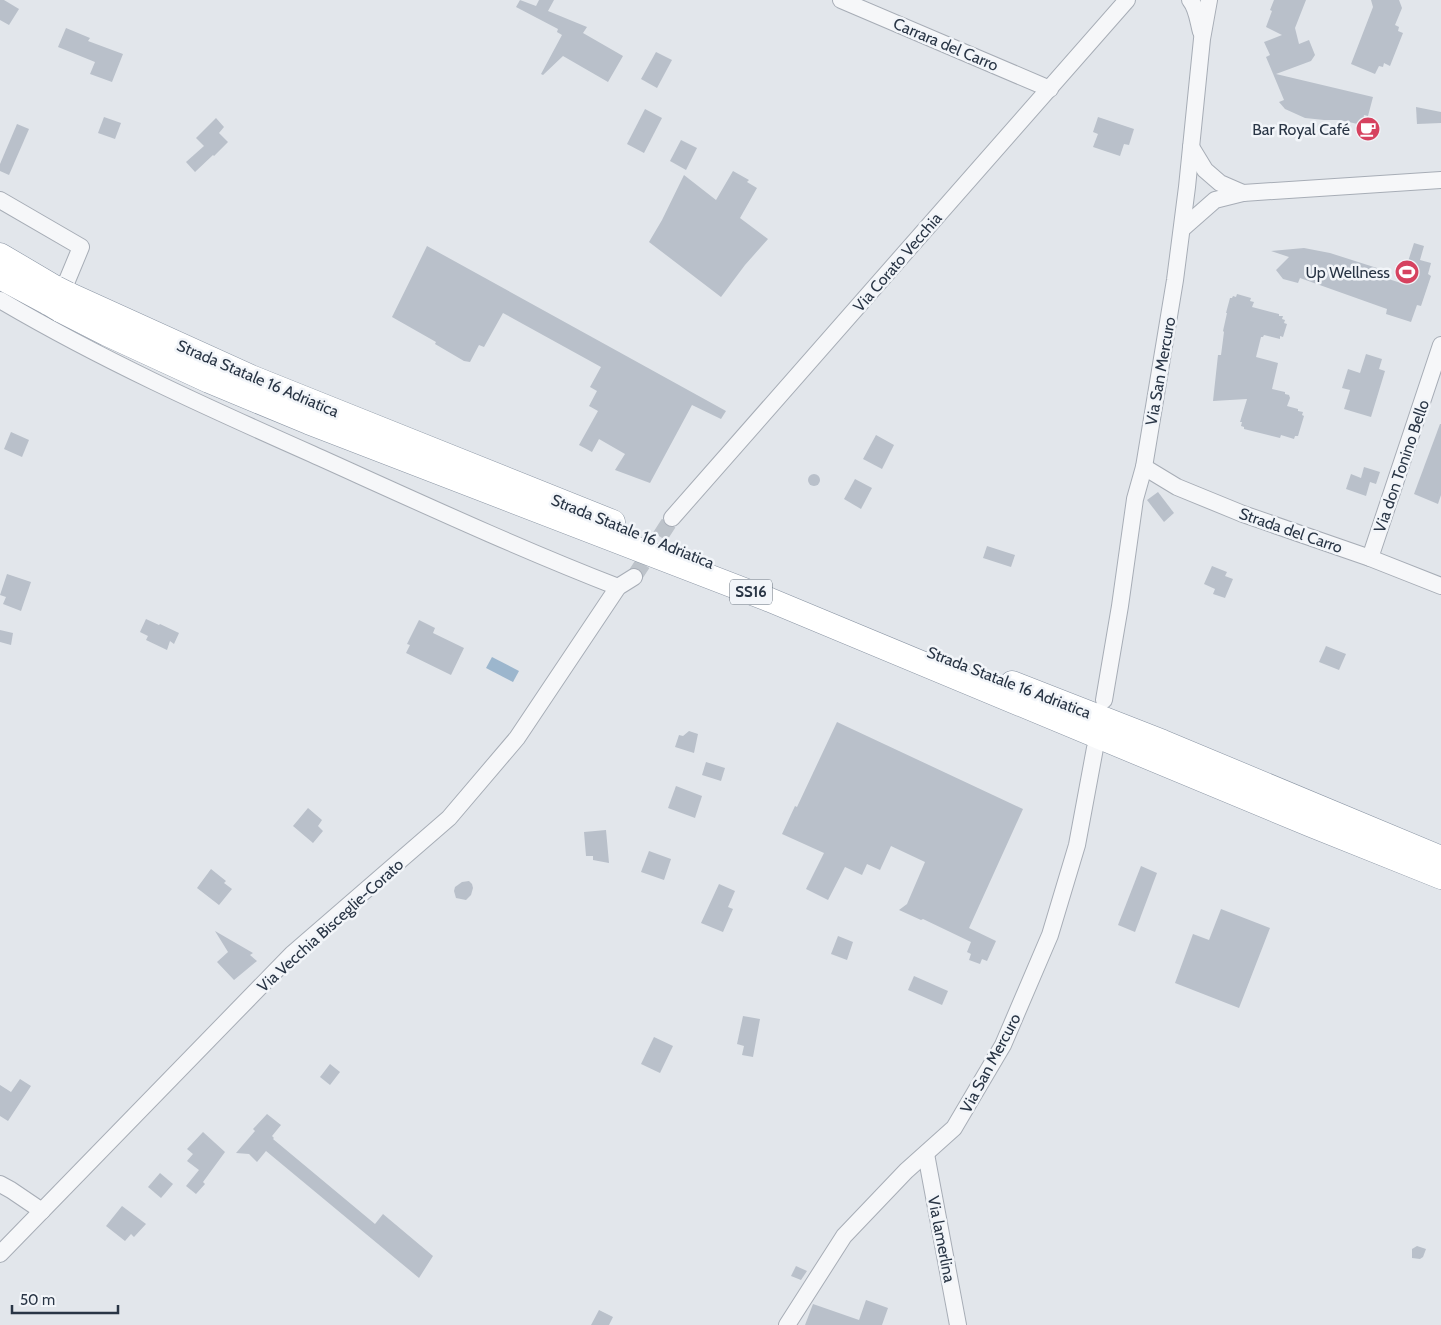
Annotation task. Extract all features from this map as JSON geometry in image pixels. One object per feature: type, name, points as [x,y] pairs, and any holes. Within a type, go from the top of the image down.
[{"type":"highway","name":"Strada Statale 16 Adriatica","points":[[0,255],[56,305],[251,378],[612,522],[880,632],[1163,742],[1441,858]]},
{"type":"highway","name":"Strada Statale 16 Adriatica","points":[[0,277],[56,305],[107,334],[209,381],[308,422],[770,600],[1311,825],[1441,877]]},
{"type":"street","name":"Carrara del Carro","points":[[841,0],[1050,89]]},
{"type":"street","points":[[1190,0],[1196,13],[1202,39]]},
{"type":"street","points":[[1202,39],[1209,0]]},
{"type":"street","name":"Via Corato Vecchia","points":[[672,518],[1126,2]]},
{"type":"street","name":"Via San Mercuro","points":[[1104,700],[1135,499],[1144,466],[1175,280],[1187,187],[1202,39]]},
{"type":"street","points":[[1191,147],[1205,170],[1220,183],[1243,193]]},
{"type":"street","points":[[1182,229],[1215,200],[1243,193],[1441,180]]},
{"type":"street","points":[[1187,187],[1204,183],[1220,183]]},
{"type":"street","points":[[1187,187],[1199,196],[1215,200]]},
{"type":"street","points":[[0,200],[81,247],[56,305]]},
{"type":"street","points":[[0,300],[56,305],[157,383],[479,529],[618,587]]},
{"type":"street","name":"Via don Tonino Bello","points":[[1370,558],[1441,345]]},
{"type":"street","name":"Strada del Carro","points":[[1144,466],[1178,487],[1242,514],[1370,558],[1441,586]]},
{"type":"street","name":"Via Vecchia Bisceglie-Corato","points":[[0,1254],[292,954],[449,818],[516,738],[618,587],[634,577]]},
{"type":"street","name":"Via San Mercuro","points":[[787,1325],[844,1236],[906,1171],[954,1128],[1003,1045],[1050,935],[1077,845],[1095,748]]},
{"type":"street","name":"Via lamerlina","points":[[926,1154],[958,1325]]},
{"type":"street","points":[[0,1184],[42,1211]]},
{"type":"water","points":[[492,657],[519,671],[513,682],[486,668]]},
{"type":"building","points":[[0,0],[4,0],[19,9],[9,25],[0,20]]},
{"type":"building","points":[[520,0],[536,6],[539,0],[554,0],[548,11],[587,27],[583,33],[623,56],[608,82],[563,56],[543,75],[541,74],[562,35],[557,32],[558,29],[516,7]]},
{"type":"building","points":[[1274,0],[1306,0],[1295,28],[1299,44],[1309,40],[1315,55],[1311,61],[1276,74],[1373,97],[1368,116],[1364,115],[1362,125],[1340,120],[1305,118],[1285,109],[1279,102],[1284,100],[1266,57],[1270,55],[1264,42],[1282,35],[1266,27]]},
{"type":"building","points":[[1371,0],[1399,0],[1402,8],[1395,25],[1399,27],[1398,31],[1403,33],[1390,66],[1384,63],[1383,67],[1379,66],[1375,74],[1351,64],[1373,7]]},
{"type":"building","points":[[66,28],[90,38],[88,41],[123,54],[112,82],[90,74],[95,62],[58,47]]},
{"type":"building","points":[[656,52],[672,60],[657,88],[641,79]]},
{"type":"building","points":[[1416,107],[1441,112],[1441,123],[1417,124]]},
{"type":"building","points":[[645,109],[662,118],[644,153],[627,144]]},
{"type":"building","points":[[104,117],[121,123],[115,139],[98,133]]},
{"type":"building","points":[[1098,117],[1134,129],[1129,145],[1124,144],[1120,156],[1093,147],[1098,134],[1093,132]]},
{"type":"building","points":[[216,118],[224,127],[219,133],[228,142],[195,172],[186,162],[204,146],[196,138]]},
{"type":"building","points":[[17,124],[29,129],[9,175],[0,171],[0,164]]},
{"type":"building","points":[[681,140],[697,148],[686,170],[670,161]]},
{"type":"building","points":[[733,171],[749,180],[747,182],[757,188],[740,218],[768,239],[745,265],[721,297],[649,242],[684,175],[716,200]]},
{"type":"building","points":[[1414,243],[1424,246],[1420,260],[1431,263],[1428,274],[1431,276],[1421,306],[1417,305],[1411,322],[1386,314],[1387,309],[1300,278],[1298,283],[1283,279],[1276,270],[1289,257],[1271,251],[1304,248],[1330,253],[1377,268],[1376,275],[1401,283]]},
{"type":"building","points":[[427,246],[726,411],[721,419],[692,405],[650,483],[615,470],[625,454],[599,439],[592,452],[579,445],[598,411],[589,406],[597,391],[590,387],[601,367],[503,313],[484,347],[479,345],[470,362],[464,361],[435,344],[436,342],[392,317]]},
{"type":"building","points":[[1237,294],[1251,298],[1250,301],[1254,302],[1252,307],[1283,316],[1284,323],[1287,324],[1283,337],[1280,336],[1280,339],[1264,335],[1261,337],[1256,357],[1278,363],[1272,389],[1285,392],[1290,398],[1287,406],[1303,412],[1302,415],[1304,416],[1298,436],[1295,436],[1294,439],[1281,435],[1280,438],[1244,429],[1241,426],[1242,422],[1240,422],[1247,399],[1213,401],[1218,355],[1221,355],[1226,313],[1230,298],[1236,297]]},
{"type":"building","points":[[1366,354],[1382,359],[1379,369],[1385,371],[1371,417],[1344,409],[1350,390],[1342,388],[1348,369],[1360,373]]},
{"type":"building","points":[[1440,424],[1441,495],[1438,504],[1414,494]]},
{"type":"building","points":[[11,432],[29,440],[22,457],[4,449]]},
{"type":"building","points":[[876,435],[894,445],[882,469],[863,459]]},
{"type":"building","points":[[1364,467],[1380,472],[1376,484],[1370,482],[1366,496],[1346,489],[1351,474],[1361,478]]},
{"type":"building","points":[[812,474],[816,474],[820,480],[816,486],[812,486],[808,482],[808,478]]},
{"type":"building","points":[[855,479],[872,488],[861,509],[844,499]]},
{"type":"building","points":[[1158,492],[1174,513],[1164,522],[1147,500]]},
{"type":"building","points":[[987,546],[1015,555],[1011,567],[983,558]]},
{"type":"building","points":[[1212,566],[1227,572],[1225,576],[1233,579],[1225,598],[1213,594],[1215,589],[1204,584]]},
{"type":"building","points":[[7,574],[31,582],[21,611],[3,604],[6,597],[0,595]]},
{"type":"building","points":[[146,619],[179,633],[174,644],[170,641],[167,650],[146,640],[148,636],[140,632]]},
{"type":"building","points":[[419,620],[435,628],[433,633],[464,648],[451,675],[406,653],[410,645],[407,644]]},
{"type":"building","points":[[0,630],[13,633],[11,645],[0,642]]},
{"type":"building","points":[[1326,646],[1346,654],[1339,670],[1319,662]]},
{"type":"building","points":[[837,722],[1023,809],[969,928],[996,941],[987,961],[982,959],[980,964],[969,960],[971,954],[967,952],[971,942],[923,919],[921,920],[899,910],[907,904],[925,862],[891,846],[880,870],[867,864],[862,875],[845,867],[828,900],[806,889],[824,853],[782,834],[795,806],[797,807]]},
{"type":"building","points":[[689,731],[698,734],[694,753],[675,747],[679,735],[683,736]]},
{"type":"building","points":[[706,762],[725,768],[721,781],[702,775]]},
{"type":"building","points":[[676,786],[702,796],[695,818],[668,808]]},
{"type":"building","points":[[308,808],[322,820],[318,826],[323,831],[313,843],[293,826]]},
{"type":"building","points":[[606,830],[609,863],[593,860],[593,856],[586,856],[584,832]]},
{"type":"building","points":[[649,851],[671,859],[664,880],[641,872]]},
{"type":"building","points":[[1141,866],[1157,873],[1135,932],[1118,925]]},
{"type":"building","points":[[211,869],[226,881],[224,883],[232,889],[219,905],[197,888]]},
{"type":"building","points":[[469,881],[473,888],[471,895],[466,900],[456,898],[455,887],[462,882]]},
{"type":"building","points":[[719,884],[735,891],[728,907],[733,909],[723,932],[701,923]]},
{"type":"building","points":[[1221,909],[1270,928],[1239,1008],[1175,983],[1193,934],[1209,940]]},
{"type":"building","points":[[215,931],[253,953],[250,955],[257,961],[234,980],[217,962],[228,952]]},
{"type":"building","points":[[838,936],[853,942],[847,960],[831,954]]},
{"type":"building","points":[[914,976],[948,991],[942,1005],[908,990]]},
{"type":"building","points":[[743,1016],[760,1019],[753,1057],[742,1055],[744,1046],[737,1044]]},
{"type":"building","points":[[654,1037],[673,1046],[660,1073],[641,1064]]},
{"type":"building","points":[[330,1064],[340,1072],[330,1085],[320,1077]]},
{"type":"building","points":[[20,1079],[31,1086],[8,1121],[0,1116],[0,1085],[11,1092]]},
{"type":"building","points":[[267,1114],[281,1125],[272,1136],[273,1139],[375,1224],[383,1214],[433,1256],[419,1278],[266,1151],[257,1162],[249,1154],[236,1153],[255,1131],[253,1129]]},
{"type":"building","points":[[203,1132],[225,1152],[203,1182],[205,1184],[196,1194],[186,1186],[199,1170],[187,1161],[193,1154],[187,1149]]},
{"type":"building","points":[[160,1173],[173,1184],[161,1198],[148,1187]]},
{"type":"building","points":[[122,1206],[146,1224],[134,1237],[131,1234],[125,1241],[106,1226]]},
{"type":"building","points":[[1417,1246],[1426,1249],[1423,1257],[1420,1259],[1412,1258],[1412,1249]]},
{"type":"building","points":[[796,1266],[807,1271],[801,1280],[791,1276]]},
{"type":"building","points":[[866,1300],[888,1308],[882,1325],[805,1325],[813,1304],[859,1320]]},
{"type":"building","points":[[599,1310],[613,1317],[609,1325],[591,1325]]},
{"type":"tunnel","points":[[634,577],[672,518]]},
{"type":"place","name":"Bar Royal Café","points":[[1368,129]]},
{"type":"place","name":"Up Wellness","points":[[1407,272]]}]
